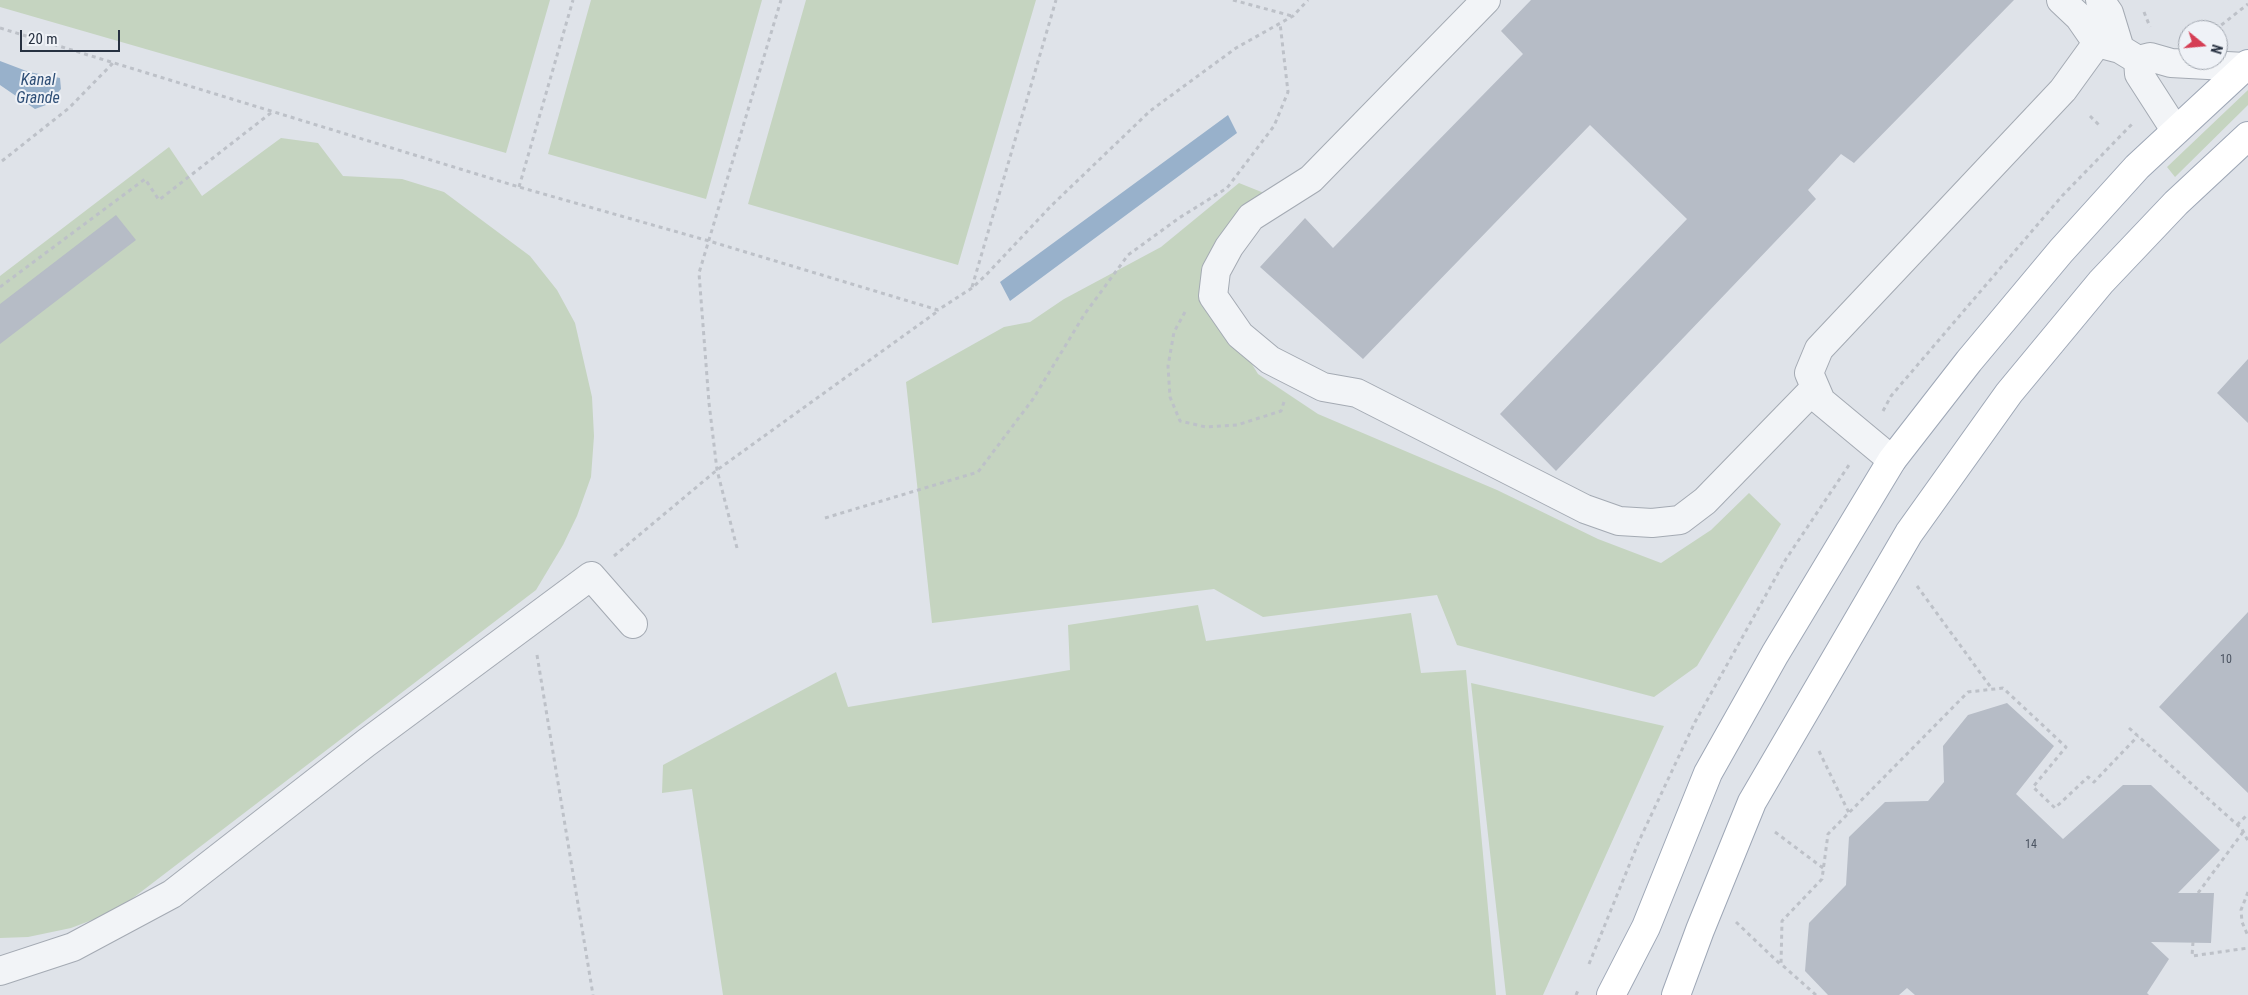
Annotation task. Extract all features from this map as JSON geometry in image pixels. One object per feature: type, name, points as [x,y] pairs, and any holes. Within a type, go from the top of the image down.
[{"type":"main road","points":[[1611,995],[1646,927],[1708,773],[1775,654],[1892,460],[1969,361],[2061,251],[2137,167],[2174,130],[2246,65]]},
{"type":"main road","points":[[1676,995],[1752,802],[1909,533],[2009,393],[2101,282],[2176,203],[2248,136]]},
{"type":"main road","points":[[1634,995],[1646,927]]},
{"type":"main road","points":[[1694,995],[1700,930]]},
{"type":"lane","points":[[1486,0],[1311,179],[1251,217],[1229,247],[1216,271],[1213,296],[1240,335],[1270,360],[1323,387],[1357,393],[1585,509],[1619,521],[1652,523],[1680,520],[1704,501],[1814,389]]},
{"type":"lane","points":[[2061,0],[2118,51],[2139,74],[2174,130]]},
{"type":"lane","points":[[2100,0],[2109,13],[2118,51]]},
{"type":"lane","points":[[1892,460],[1821,401],[1814,389],[1809,373],[1819,349],[2063,90],[2118,51],[2171,63],[2246,65]]},
{"type":"lane","points":[[0,971],[73,947],[172,894],[366,743],[591,576],[633,624]]},
{"type":"path","points":[[519,187],[573,0]]},
{"type":"path","points":[[737,548],[717,470],[709,403],[699,273],[781,0]]},
{"type":"path","points":[[972,288],[1056,0]]},
{"type":"path","points":[[1234,0],[1293,16]]},
{"type":"path","points":[[1255,6],[1256,0]]},
{"type":"path","points":[[591,576],[717,470],[938,310],[972,288],[1051,206],[1150,111],[1236,48],[1293,16],[1308,0]]},
{"type":"path","points":[[2228,20],[2248,4]]},
{"type":"path","points":[[825,518],[978,472],[1033,399],[1084,315],[1128,255],[1179,218],[1227,188],[1274,126],[1288,92],[1280,23]]},
{"type":"path","points":[[0,28],[519,187],[709,241],[938,310]]},
{"type":"path","points":[[2,161],[69,108],[114,62]]},
{"type":"path","points":[[0,287],[144,179],[158,200],[273,111]]},
{"type":"path","points":[[2090,116],[2098,125]]},
{"type":"path","points":[[1213,296],[1188,307],[1174,332],[1168,366],[1170,397],[1180,421],[1206,427],[1237,425],[1281,410],[1295,373]]},
{"type":"path","points":[[1917,586],[1992,690]]},
{"type":"path","points":[[531,621],[593,995]]},
{"type":"path","points":[[1781,964],[1782,921],[1822,880],[1828,834],[1968,692],[2003,688],[2066,747],[2033,787],[2055,808],[2088,777],[2094,782],[2138,736]]},
{"type":"path","points":[[2129,728],[2237,825],[2248,841]]},
{"type":"path","points":[[1819,751],[1849,813]]},
{"type":"path","points":[[2237,825],[2248,814]]},
{"type":"path","points":[[1775,832],[1824,868]]},
{"type":"path","points":[[2198,893],[2243,832]]},
{"type":"path","points":[[2248,892],[2241,910],[2242,922],[2248,936]]},
{"type":"path","points":[[1736,922],[1816,995]]},
{"type":"path","points":[[2193,942],[2192,956],[2248,948]]},
{"type":"green space","points":[[0,0],[550,0],[506,153],[0,7]]},
{"type":"green space","points":[[591,0],[762,0],[706,199],[548,154]]},
{"type":"green space","points":[[806,0],[1036,0],[958,265],[748,204]]},
{"type":"green space","points":[[2248,90],[2248,105],[2175,177],[2167,167]]},
{"type":"green space","points":[[281,138],[318,143],[343,176],[402,179],[444,192],[530,256],[557,290],[575,323],[592,397],[594,436],[591,477],[577,516],[563,545],[536,590],[116,911],[71,928],[28,937],[0,938],[0,276],[169,147],[202,196]]},
{"type":"green space","points":[[1239,183],[1284,201],[1244,240],[1225,280],[1226,322],[1258,374],[1318,414],[1497,490],[1598,539],[1661,563],[1711,530],[1749,493],[1781,524],[1697,666],[1654,697],[1457,645],[1437,595],[1263,617],[1214,589],[932,623],[906,382],[1004,327],[1030,322],[1064,299],[1161,247]]},
{"type":"green space","points":[[1198,605],[1206,641],[1411,613],[1421,673],[1466,670],[1496,995],[723,995],[692,789],[662,793],[663,765],[836,672],[848,707],[1070,670],[1068,625]]},
{"type":"green space","points":[[1471,683],[1664,726],[1543,995],[1506,995]]},
{"type":"water","name":"Kanal Grande","points":[[0,61],[29,72],[60,78],[61,89],[46,105],[35,109],[0,85]]},
{"type":"water","points":[[1228,115],[1237,133],[1010,301],[1000,282]]},
{"type":"building","points":[[1531,0],[2014,0],[1854,163],[1841,154],[1808,190],[1816,199],[1556,471],[1500,414],[1687,219],[1590,125],[1363,359],[1260,267],[1305,218],[1333,248],[1523,54],[1501,31]]},
{"type":"building","points":[[116,215],[136,240],[0,344],[0,304]]},
{"type":"building","points":[[2248,359],[2248,423],[2217,393]]},
{"type":"building","points":[[2248,612],[2248,793],[2159,707]]},
{"type":"building","points":[[2007,703],[2054,746],[2016,794],[2063,839],[2123,785],[2151,785],[2220,850],[2178,893],[2214,893],[2211,943],[2151,942],[2169,959],[2147,993],[2149,995],[1915,995],[1907,988],[1899,995],[1828,995],[1805,971],[1809,923],[1846,885],[1849,837],[1885,802],[1928,801],[1944,782],[1943,746],[1968,715]]}]
